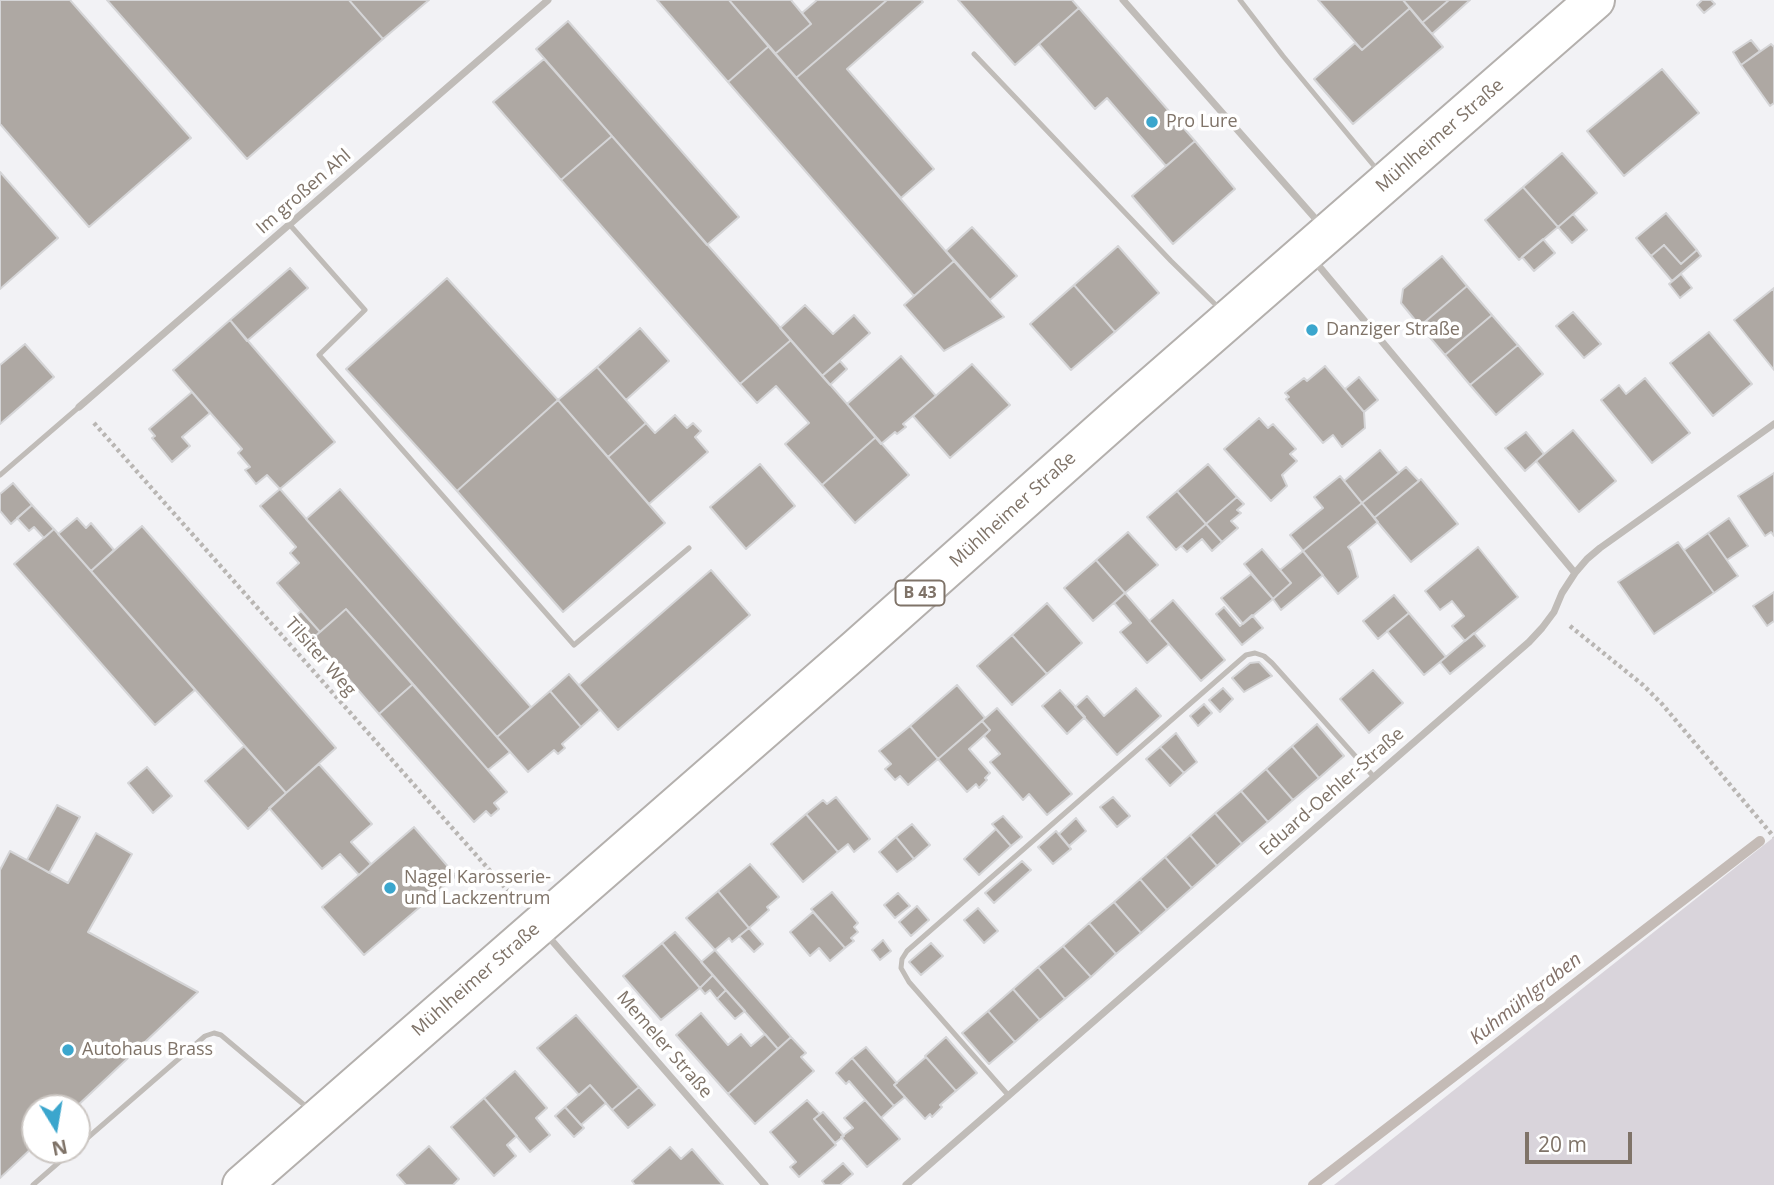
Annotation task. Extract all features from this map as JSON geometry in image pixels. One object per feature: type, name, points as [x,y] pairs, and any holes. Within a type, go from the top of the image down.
[{"type":"main road","name":"Mühlheimer Straße","points":[[242,1185],[1595,0]]},
{"type":"street","name":"Im großen Ahl","points":[[79,407],[548,0]]},
{"type":"street","points":[[1123,0],[1318,243],[1575,573]]},
{"type":"street","name":"Eduard-Oehler-Straße","points":[[906,1185],[1530,642],[1587,559],[1774,424]]},
{"type":"street","name":"Memeler Straße","points":[[539,926],[765,1185]]},
{"type":"lane","points":[[1240,0],[1388,182]]},
{"type":"lane","points":[[974,54],[1171,261],[1230,319]]},
{"type":"lane","points":[[290,225],[365,310],[319,355],[574,645],[688,548]]},
{"type":"lane","points":[[0,475],[79,407]]},
{"type":"lane","points":[[1009,1096],[909,982],[901,968],[907,951],[1246,655],[1255,653],[1272,663],[1374,777]]},
{"type":"lane","points":[[91,1134],[205,1036],[214,1033],[220,1035],[319,1118]]},
{"type":"lane","points":[[33,1185],[57,1164]]},
{"type":"path","name":"Tilsiter Weg","points":[[79,407],[539,926]]},
{"type":"path","points":[[1553,612],[1643,685],[1662,704],[1774,837]]},
{"type":"shaded area","points":[[1774,837],[1774,1185],[1334,1185]]},
{"type":"building","points":[[0,0],[70,0],[191,138],[89,227],[0,124]]},
{"type":"building","points":[[107,0],[349,0],[383,39],[247,159]]},
{"type":"building","points":[[349,0],[429,0],[383,39]]},
{"type":"building","points":[[657,0],[729,0],[769,46],[728,82]]},
{"type":"building","points":[[729,0],[791,0],[811,24],[775,54]]},
{"type":"building","points":[[817,0],[887,0],[796,78],[775,54],[811,24],[802,13]]},
{"type":"building","points":[[887,0],[923,2],[847,69],[934,169],[901,198],[796,78]]},
{"type":"building","points":[[958,0],[1072,0],[1079,8],[1015,65]]},
{"type":"building","points":[[1318,0],[1403,0],[1410,8],[1362,50]]},
{"type":"building","points":[[1403,0],[1449,0],[1422,23]]},
{"type":"building","points":[[1449,0],[1470,0],[1432,34],[1422,23]]},
{"type":"building","points":[[1702,0],[1711,0],[1715,4],[1704,13],[1697,5]]},
{"type":"building","points":[[1079,8],[1195,141],[1166,166],[1107,98],[1095,109],[1039,44]]},
{"type":"building","points":[[1410,8],[1443,47],[1353,124],[1314,79],[1355,43],[1362,50]]},
{"type":"building","points":[[568,21],[739,217],[707,245],[536,49]]},
{"type":"building","points":[[1751,40],[1760,51],[1741,65],[1733,52]]},
{"type":"building","points":[[1771,44],[1774,47],[1774,103],[1770,106],[1741,65]]},
{"type":"building","points":[[769,46],[954,261],[914,296],[728,82]]},
{"type":"building","points":[[544,59],[612,136],[561,180],[493,102]]},
{"type":"building","points":[[1662,69],[1699,113],[1624,176],[1587,131]]},
{"type":"building","points":[[612,136],[791,340],[740,384],[561,180]]},
{"type":"building","points":[[1195,141],[1235,189],[1173,244],[1132,196]]},
{"type":"building","points":[[1562,153],[1597,193],[1558,227],[1523,187]]},
{"type":"building","points":[[0,172],[58,238],[0,289]]},
{"type":"building","points":[[1523,187],[1558,227],[1519,260],[1485,220]]},
{"type":"building","points":[[1666,213],[1697,250],[1681,264],[1664,245],[1651,256],[1636,238]]},
{"type":"building","points":[[1573,214],[1587,230],[1572,243],[1558,227]]},
{"type":"building","points":[[972,227],[1017,276],[990,300],[946,251]]},
{"type":"building","points":[[1543,239],[1555,253],[1534,271],[1522,257]]},
{"type":"building","points":[[1664,245],[1681,264],[1697,250],[1701,256],[1672,281],[1651,256]]},
{"type":"building","points":[[1118,246],[1159,293],[1115,332],[1074,285]]},
{"type":"building","points":[[1442,256],[1467,286],[1420,326],[1401,303],[1403,289]]},
{"type":"building","points":[[954,261],[1004,317],[944,351],[904,305]]},
{"type":"building","points":[[290,268],[308,288],[247,341],[230,320]]},
{"type":"building","points":[[1681,274],[1692,288],[1680,298],[1669,284]]},
{"type":"building","points":[[447,278],[558,400],[457,491],[346,369]]},
{"type":"building","points":[[1074,285],[1115,332],[1071,370],[1030,324]]},
{"type":"building","points":[[1467,286],[1492,315],[1445,355],[1420,326]]},
{"type":"building","points":[[1774,288],[1774,370],[1734,320]]},
{"type":"building","points":[[805,305],[833,334],[854,315],[870,333],[822,376],[780,328]]},
{"type":"building","points":[[1573,312],[1601,344],[1584,358],[1556,326]]},
{"type":"building","points":[[1492,315],[1518,345],[1470,385],[1445,355]]},
{"type":"building","points":[[230,320],[335,442],[280,489],[267,475],[256,484],[245,470],[250,467],[238,453],[242,449],[173,370]]},
{"type":"building","points":[[640,328],[669,361],[626,400],[597,367]]},
{"type":"building","points":[[1709,332],[1752,384],[1713,416],[1670,363]]},
{"type":"building","points":[[791,340],[876,437],[822,485],[785,444],[809,423],[776,386],[757,403],[740,384]]},
{"type":"building","points":[[25,344],[54,377],[0,424],[0,365]]},
{"type":"building","points":[[1518,345],[1543,374],[1496,415],[1470,385]]},
{"type":"building","points":[[901,356],[936,396],[903,424],[906,427],[881,444],[847,404]]},
{"type":"building","points":[[840,361],[847,369],[830,385],[822,376]]},
{"type":"building","points":[[972,364],[1010,405],[950,458],[913,416]]},
{"type":"building","points":[[1325,366],[1364,412],[1365,428],[1342,447],[1333,435],[1323,443],[1286,399],[1289,397],[1285,393],[1304,378],[1307,381]]},
{"type":"building","points":[[597,367],[646,423],[608,457],[558,400]]},
{"type":"building","points":[[1359,377],[1378,400],[1364,412],[1345,389]]},
{"type":"building","points":[[1645,378],[1690,433],[1652,463],[1601,400],[1619,385],[1626,394]]},
{"type":"building","points":[[192,392],[210,413],[182,437],[190,446],[172,462],[152,438],[155,436],[149,429]]},
{"type":"building","points":[[558,400],[665,523],[563,612],[457,491]]},
{"type":"building","points":[[675,415],[687,428],[693,423],[701,431],[695,437],[708,452],[649,504],[608,457],[646,423],[655,433]]},
{"type":"building","points":[[1259,418],[1268,428],[1273,424],[1296,449],[1290,454],[1297,461],[1282,475],[1287,486],[1271,501],[1224,449]]},
{"type":"building","points":[[1573,430],[1616,481],[1579,512],[1536,461]]},
{"type":"building","points":[[1526,432],[1544,454],[1525,471],[1505,448]]},
{"type":"building","points":[[876,437],[909,475],[855,523],[822,485]]},
{"type":"building","points":[[1380,450],[1399,473],[1362,503],[1344,481]]},
{"type":"building","points":[[760,464],[795,506],[746,549],[710,507]]},
{"type":"building","points":[[1208,464],[1237,497],[1206,524],[1177,491]]},
{"type":"building","points":[[1406,467],[1419,481],[1374,518],[1362,503]]},
{"type":"building","points":[[1774,473],[1774,536],[1771,532],[1765,536],[1738,496]]},
{"type":"building","points":[[1340,476],[1362,503],[1303,551],[1290,535],[1323,508],[1314,497]]},
{"type":"building","points":[[1421,479],[1458,524],[1411,562],[1374,518]]},
{"type":"building","points":[[13,483],[32,505],[11,524],[0,511],[0,494]]},
{"type":"building","points":[[280,489],[510,752],[488,770],[346,609],[320,632],[277,583],[299,563],[290,553],[296,547],[260,506]]},
{"type":"building","points":[[340,489],[531,707],[497,737],[306,519]]},
{"type":"building","points":[[1177,491],[1206,524],[1176,550],[1147,517]]},
{"type":"building","points":[[1237,497],[1244,504],[1237,510],[1241,513],[1231,521],[1238,528],[1222,542],[1206,524]]},
{"type":"building","points":[[1362,503],[1378,522],[1348,547],[1358,577],[1338,594],[1303,551]]},
{"type":"building","points":[[32,505],[54,529],[44,538],[34,527],[29,531],[17,518]]},
{"type":"building","points":[[77,518],[86,528],[91,523],[114,550],[91,571],[58,534]]},
{"type":"building","points":[[1729,518],[1748,546],[1727,560],[1708,533]]},
{"type":"building","points":[[1206,524],[1222,542],[1212,551],[1202,539],[1187,552],[1181,546]]},
{"type":"building","points":[[142,526],[336,748],[286,793],[91,571]]},
{"type":"building","points":[[54,529],[195,690],[155,725],[14,564]]},
{"type":"building","points":[[1128,532],[1158,565],[1125,593],[1096,560]]},
{"type":"building","points":[[1708,533],[1738,576],[1714,593],[1684,550]]},
{"type":"building","points":[[1678,542],[1714,593],[1654,634],[1618,582]]},
{"type":"building","points":[[1478,547],[1518,597],[1465,641],[1452,626],[1464,616],[1452,601],[1440,610],[1425,591]]},
{"type":"building","points":[[1262,549],[1291,583],[1273,599],[1244,564]]},
{"type":"building","points":[[1303,551],[1323,575],[1281,610],[1273,599],[1291,583],[1280,570]]},
{"type":"building","points":[[1096,560],[1125,593],[1093,621],[1064,588]]},
{"type":"building","points":[[711,570],[750,615],[618,730],[579,685]]},
{"type":"building","points":[[1251,574],[1273,599],[1243,624],[1221,598]]},
{"type":"building","points":[[1774,592],[1774,621],[1767,626],[1753,606]]},
{"type":"building","points":[[1125,593],[1169,644],[1147,663],[1120,632],[1131,623],[1114,603]]},
{"type":"building","points":[[1394,595],[1409,613],[1378,639],[1363,621]]},
{"type":"building","points":[[1173,600],[1225,660],[1201,681],[1149,621]]},
{"type":"building","points":[[1047,603],[1082,643],[1047,674],[1012,635]]},
{"type":"building","points":[[1224,607],[1240,626],[1252,615],[1263,628],[1242,645],[1216,614]]},
{"type":"building","points":[[346,609],[413,684],[379,714],[313,638]]},
{"type":"building","points":[[301,611],[320,632],[309,641],[291,620]]},
{"type":"building","points":[[1409,613],[1446,657],[1424,675],[1387,631]]},
{"type":"building","points":[[1474,633],[1485,646],[1450,674],[1440,662]]},
{"type":"building","points":[[1012,635],[1047,674],[1012,705],[977,666]]},
{"type":"building","points":[[1259,662],[1272,676],[1244,692],[1232,678],[1250,663]]},
{"type":"building","points":[[1373,670],[1403,703],[1369,733],[1340,699]]},
{"type":"building","points":[[569,674],[600,710],[581,727],[550,691]]},
{"type":"building","points":[[413,684],[507,792],[494,803],[499,809],[491,816],[486,811],[474,822],[379,714]]},
{"type":"building","points":[[957,685],[985,718],[938,759],[910,726]]},
{"type":"building","points":[[1136,688],[1161,716],[1117,755],[1075,707],[1087,696],[1104,716]]},
{"type":"building","points":[[1223,688],[1233,699],[1220,712],[1209,700]]},
{"type":"building","points":[[1060,690],[1085,717],[1067,734],[1042,706]]},
{"type":"building","points":[[550,691],[581,727],[562,744],[565,748],[558,754],[554,750],[528,772],[497,737]]},
{"type":"building","points":[[1204,704],[1212,713],[1198,726],[1190,716]]},
{"type":"building","points":[[997,708],[1072,794],[1047,815],[1029,794],[1023,800],[990,762],[1000,754],[984,736],[990,730],[982,721]]},
{"type":"building","points":[[982,721],[990,730],[969,749],[990,773],[979,788],[976,784],[967,792],[938,759]]},
{"type":"building","points":[[1317,724],[1344,756],[1319,778],[1292,746]]},
{"type":"building","points":[[910,726],[938,759],[908,785],[900,776],[895,780],[885,769],[891,764],[879,751]]},
{"type":"building","points":[[1176,733],[1197,762],[1184,773],[1160,747]]},
{"type":"building","points":[[244,746],[286,793],[248,829],[205,781]]},
{"type":"building","points":[[1292,746],[1319,778],[1293,800],[1266,769]]},
{"type":"building","points":[[1160,747],[1184,773],[1170,786],[1146,759]]},
{"type":"building","points":[[319,764],[372,824],[351,842],[371,864],[359,875],[340,854],[322,869],[269,808]]},
{"type":"building","points":[[147,767],[172,796],[153,813],[128,783]]},
{"type":"building","points":[[1266,769],[1293,800],[1268,822],[1241,791]]},
{"type":"building","points":[[1241,791],[1268,822],[1242,844],[1215,813]]},
{"type":"building","points":[[836,797],[870,839],[854,852],[848,844],[838,852],[806,814],[823,800],[827,804]]},
{"type":"building","points":[[1113,797],[1130,816],[1117,827],[1100,807]]},
{"type":"building","points":[[57,805],[80,817],[49,873],[27,860]]},
{"type":"building","points":[[1215,813],[1242,844],[1217,866],[1190,835]]},
{"type":"building","points":[[806,814],[838,852],[803,882],[771,844]]},
{"type":"building","points":[[1003,816],[1022,837],[1011,846],[992,824]]},
{"type":"building","points":[[1076,818],[1086,831],[1069,846],[1059,834]]},
{"type":"building","points":[[912,824],[930,845],[914,859],[896,837]]},
{"type":"building","points":[[414,827],[456,876],[364,955],[322,907]]},
{"type":"building","points":[[996,829],[1011,846],[979,875],[964,859]]},
{"type":"building","points":[[1056,831],[1071,849],[1053,864],[1038,847]]},
{"type":"building","name":"Autohaus Brass","points":[[96,833],[132,854],[88,932],[198,992],[90,1094],[21,1094],[21,1158],[0,1178],[0,870],[10,851],[68,883]]},
{"type":"building","points":[[1190,835],[1217,866],[1192,888],[1165,857]]},
{"type":"building","points":[[896,837],[914,859],[897,872],[879,852]]},
{"type":"building","points":[[1165,857],[1192,888],[1167,910],[1140,879]]},
{"type":"building","points":[[1022,861],[1031,870],[994,903],[985,893]]},
{"type":"building","points":[[750,864],[779,897],[749,928],[718,891]]},
{"type":"building","points":[[1140,879],[1167,910],[1141,933],[1114,902]]},
{"type":"building","points":[[718,891],[749,928],[732,942],[729,938],[715,950],[686,918]]},
{"type":"building","points":[[832,892],[858,923],[854,927],[858,932],[851,938],[854,941],[845,948],[811,909]]},
{"type":"building","points":[[898,893],[910,906],[895,918],[884,905]]},
{"type":"building","points":[[1114,902],[1141,933],[1116,954],[1089,923]]},
{"type":"building","points":[[917,906],[929,920],[911,936],[899,922]]},
{"type":"building","points":[[978,908],[998,931],[984,943],[964,920]]},
{"type":"building","points":[[813,912],[845,948],[830,961],[819,948],[810,956],[790,932]]},
{"type":"building","points":[[1089,923],[1116,954],[1091,977],[1063,946]]},
{"type":"building","points":[[749,928],[763,944],[754,952],[739,936]]},
{"type":"building","points":[[675,932],[713,975],[700,988],[662,943]]},
{"type":"building","points":[[883,940],[891,951],[880,960],[872,950]]},
{"type":"building","points":[[662,943],[700,988],[661,1020],[623,976]]},
{"type":"building","points":[[931,943],[943,956],[921,975],[909,962]]},
{"type":"building","points":[[1063,946],[1091,977],[1065,999],[1038,967]]},
{"type":"building","points":[[715,950],[791,1037],[778,1049],[701,962]]},
{"type":"building","points":[[1038,967],[1065,999],[1040,1020],[1013,989]]},
{"type":"building","points":[[713,975],[726,990],[717,999],[710,990],[705,994],[700,988]]},
{"type":"building","points":[[1013,989],[1040,1020],[1015,1042],[988,1011]]},
{"type":"building","points":[[726,990],[745,1011],[735,1019],[717,999]]},
{"type":"building","points":[[988,1011],[1015,1042],[989,1064],[962,1033]]},
{"type":"building","points":[[701,1013],[728,1045],[741,1034],[751,1046],[765,1034],[778,1049],[728,1094],[676,1035]]},
{"type":"building","points":[[576,1015],[639,1087],[612,1110],[590,1085],[579,1095],[537,1048]]},
{"type":"building","points":[[791,1037],[806,1053],[801,1057],[814,1071],[755,1124],[728,1094]]},
{"type":"building","points":[[946,1037],[977,1073],[956,1091],[925,1056]]},
{"type":"building","points":[[866,1047],[897,1083],[894,1085],[905,1097],[894,1106],[852,1058]]},
{"type":"building","points":[[926,1057],[956,1091],[940,1105],[942,1107],[932,1117],[930,1114],[925,1119],[894,1085]]},
{"type":"building","points":[[852,1058],[894,1106],[881,1118],[849,1081],[846,1084],[836,1073]]},
{"type":"building","points":[[515,1071],[547,1108],[536,1118],[550,1135],[530,1152],[484,1098]]},
{"type":"building","points":[[590,1085],[606,1103],[581,1125],[565,1107]]},
{"type":"building","points":[[639,1087],[655,1105],[628,1128],[612,1110]]},
{"type":"building","points":[[484,1098],[517,1136],[507,1145],[516,1156],[494,1176],[451,1127]]},
{"type":"building","points":[[807,1100],[820,1114],[814,1119],[836,1145],[799,1177],[790,1167],[796,1162],[770,1132]]},
{"type":"building","points":[[865,1100],[900,1139],[867,1167],[841,1137],[853,1128],[844,1118]]},
{"type":"building","points":[[565,1107],[584,1128],[574,1137],[555,1116]]},
{"type":"building","points":[[823,1112],[844,1136],[835,1143],[814,1119]]},
{"type":"building","points":[[429,1146],[459,1179],[453,1185],[406,1185],[397,1175]]},
{"type":"building","points":[[670,1147],[681,1159],[692,1149],[723,1185],[635,1185],[632,1181]]},
{"type":"building","points":[[843,1163],[853,1174],[840,1185],[825,1185],[822,1181]]},
{"type":"waterway","name":"Kuhmühlgraben","points":[[1313,1185],[1760,841]]},
{"type":"place","name":"Pro Lure","points":[[1152,122]]},
{"type":"place","name":"Danziger Straße","points":[[1312,330]]},
{"type":"place","name":"Nagel Karosserie- und Lackzentrum","points":[[390,888]]},
{"type":"place","name":"Autohaus Brass","points":[[68,1050]]}]
